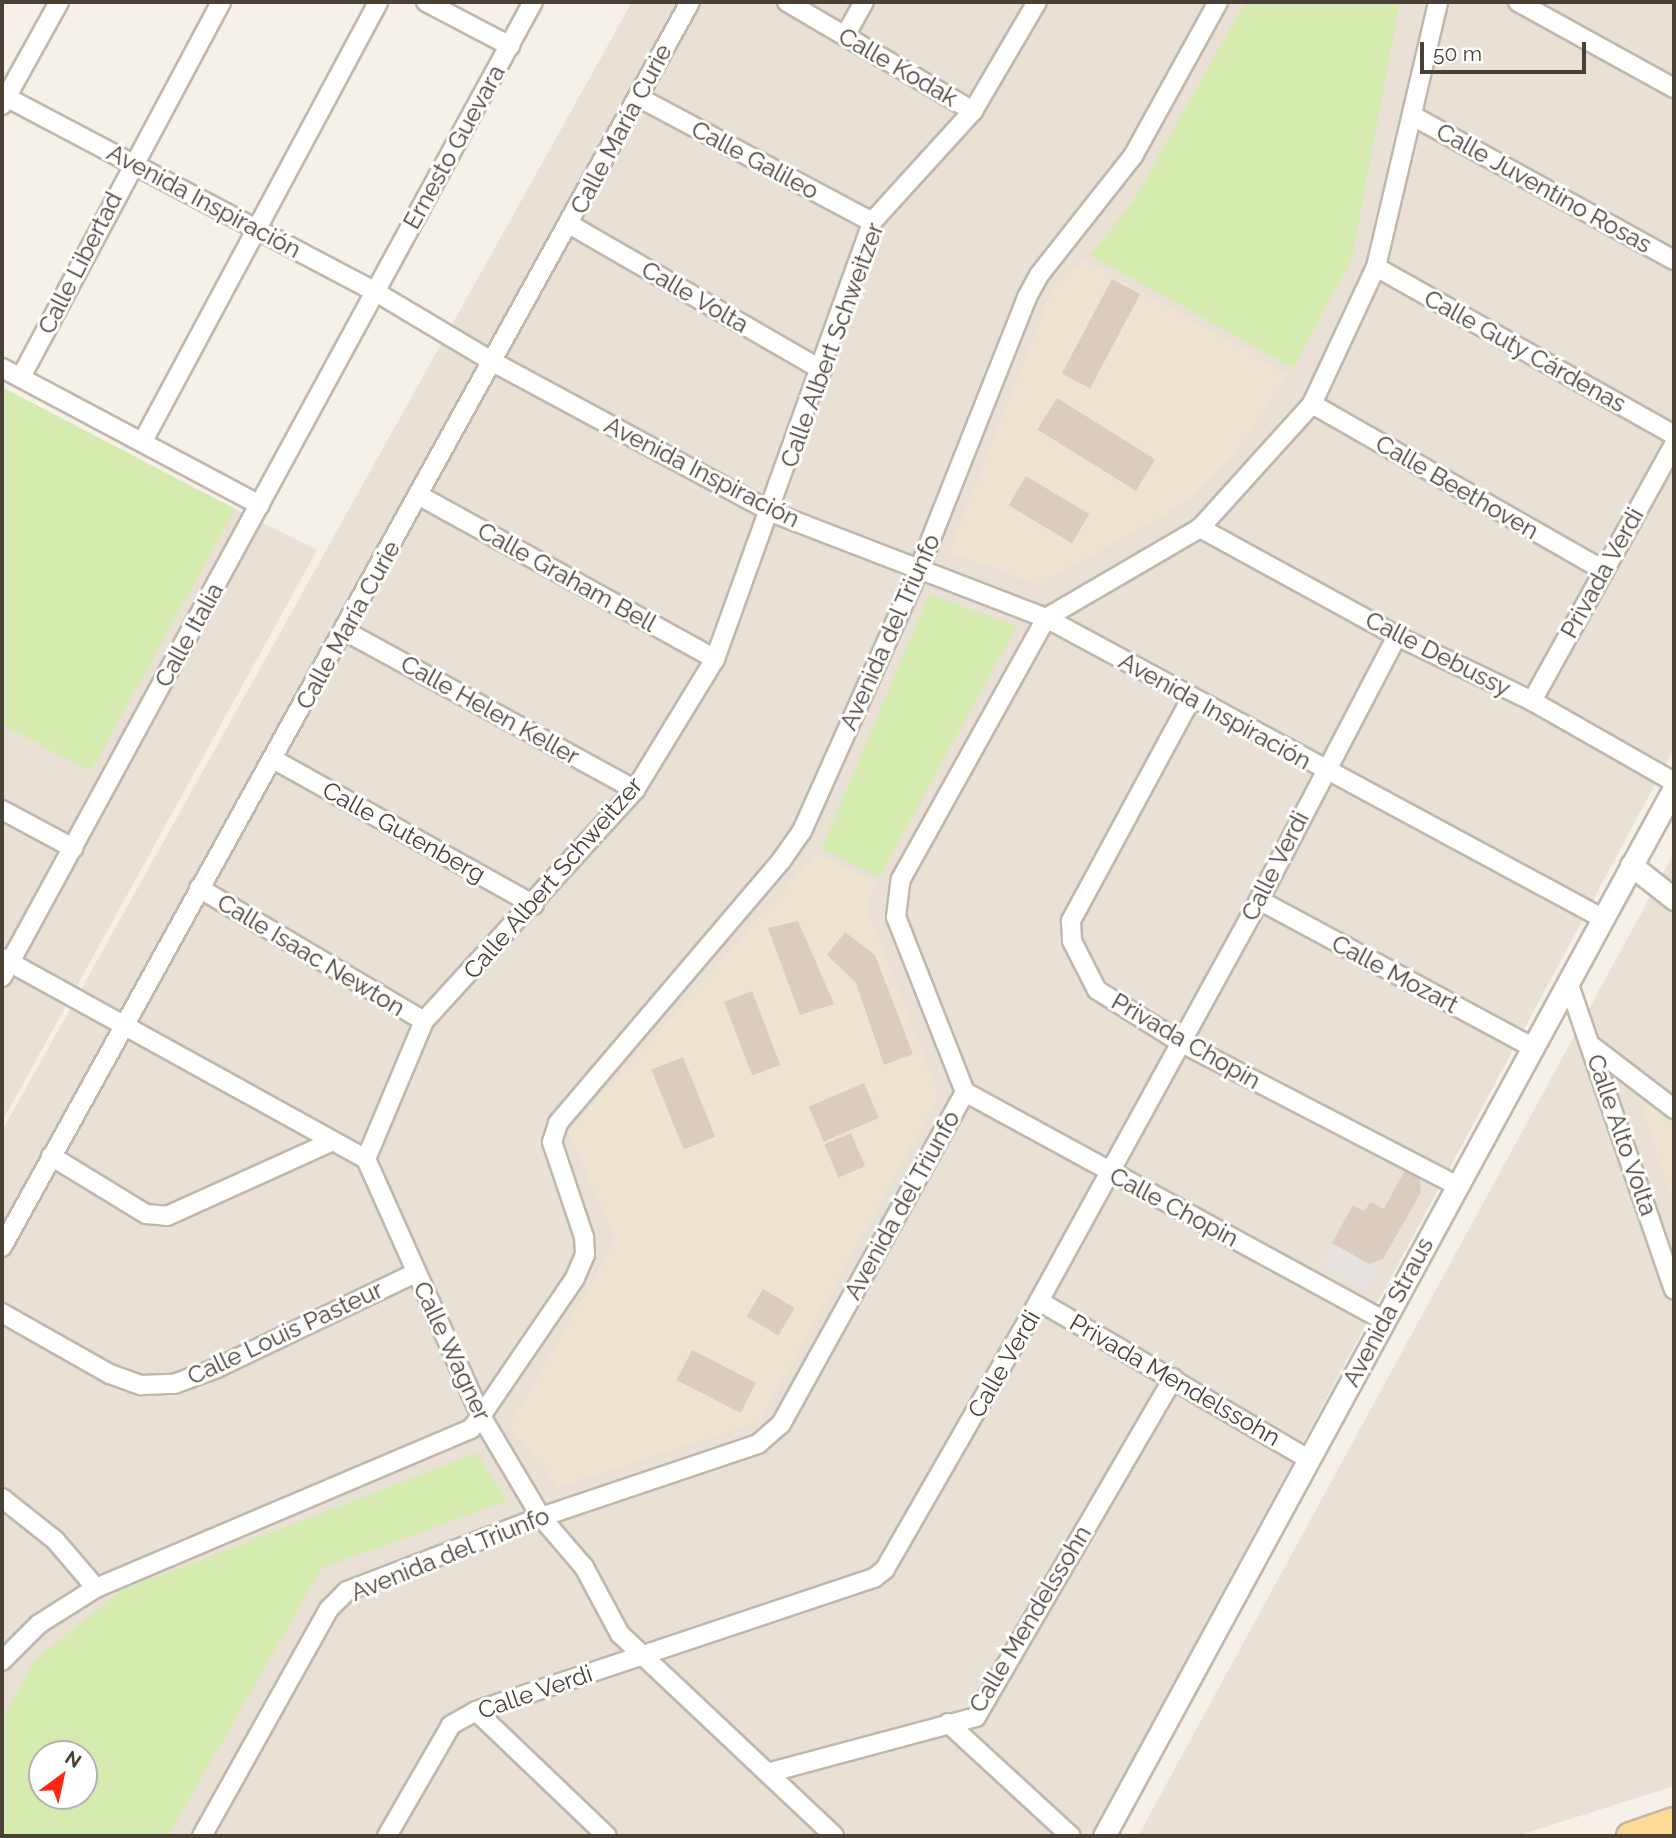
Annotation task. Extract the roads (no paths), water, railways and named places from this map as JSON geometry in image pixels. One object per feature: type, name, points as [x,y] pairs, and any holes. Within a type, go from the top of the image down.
[{"type":"main road","points":[[1630,1836],[1674,1821]]},
{"type":"street","points":[[3,99],[59,2]]},
{"type":"street","name":"Calle Libertad","points":[[21,377],[132,163],[221,2]]},
{"type":"street","points":[[143,441],[378,2]]},
{"type":"street","points":[[426,2],[510,46]]},
{"type":"street","name":"Ernesto Guevara","points":[[374,291],[533,2]]},
{"type":"street","name":"Calle María Curie","points":[[2,1247],[123,1024],[420,496],[690,2]]},
{"type":"street","name":"Calle Kodak","points":[[787,2],[972,111]]},
{"type":"street","points":[[845,36],[864,2]]},
{"type":"street","name":"Calle Albert Schweitzer","points":[[366,1159],[424,1021],[534,905],[635,790],[715,659],[771,512],[872,222],[972,111],[1037,2]]},
{"type":"street","name":"Avenida del Triunfo","points":[[2,1661],[39,1625],[96,1588],[471,1429],[481,1416],[575,1278],[585,1255],[584,1237],[552,1142],[558,1123],[781,861],[802,831],[919,569],[1027,297],[1039,275],[1133,156],[1218,2]]},
{"type":"street","points":[[1046,618],[1200,528],[1311,404],[1376,267],[1438,2]]},
{"type":"street","points":[[1518,2],[1674,88]]},
{"type":"street","name":"Calle Galileo","points":[[638,97],[872,222]]},
{"type":"street","name":"Avenida Inspiración","points":[[3,99],[132,163],[374,291],[493,362],[771,512],[1046,618],[1192,696],[1323,771],[1602,918]]},
{"type":"street","name":"Calle Juventino Rosas","points":[[1413,116],[1674,260]]},
{"type":"street","name":"Calle Volta","points":[[569,224],[822,370]]},
{"type":"street","name":"Calle Guty Cárdenas","points":[[1376,267],[1674,435]]},
{"type":"street","name":"Calle Italia","points":[[5,966],[73,848],[374,291]]},
{"type":"street","points":[[2,368],[260,505]]},
{"type":"street","name":"Calle Beethoven","points":[[1311,404],[1603,570]]},
{"type":"street","name":"Privada Verdi","points":[[1532,701],[1674,445]]},
{"type":"street","name":"Calle Graham Bell","points":[[420,496],[715,659]]},
{"type":"street","name":"Calle Debussy","points":[[1200,528],[1397,636],[1532,701],[1674,782]]},
{"type":"street","name":"Avenida del Triunfo","points":[[202,1836],[329,1609],[347,1591],[541,1517],[769,1436],[781,1424],[965,1092],[896,917],[895,899],[901,879],[1046,618]]},
{"type":"street","name":"Calle Helen Keller","points":[[345,631],[635,790]]},
{"type":"street","name":"Calle Verdi","points":[[387,1836],[452,1725],[476,1711],[874,1578],[885,1569],[1039,1301],[1259,900],[1323,771],[1397,636]]},
{"type":"street","name":"Privada Chopin","points":[[1192,696],[1071,921],[1070,931],[1097,990],[1180,1042],[1456,1185]]},
{"type":"street","name":"Calle Gutenberg","points":[[274,759],[534,905]]},
{"type":"street","name":"Avenida Straus","points":[[1104,1836],[1674,788]]},
{"type":"street","points":[[2,810],[73,848]]},
{"type":"street","points":[[1631,865],[1674,900]]},
{"type":"street","name":"Calle Isaac Newton","points":[[199,888],[424,1021]]},
{"type":"street","name":"Calle Mozart","points":[[1259,900],[1532,1048]]},
{"type":"street","points":[[5,966],[123,1024],[366,1159]]},
{"type":"street","name":"Calle Alto Volta","points":[[1567,982],[1593,1047],[1674,1289]]},
{"type":"street","points":[[1593,1047],[1674,1109]]},
{"type":"street","name":"Calle Chopin","points":[[965,1092],[1383,1320]]},
{"type":"street","points":[[51,1156],[146,1214],[167,1216],[333,1141]]},
{"type":"street","name":"Calle Wagner","points":[[366,1159],[481,1416],[541,1517],[584,1567],[620,1634],[772,1772],[834,1836]]},
{"type":"street","name":"Calle Louis Pasteur","points":[[2,1313],[110,1374],[141,1385],[174,1384],[217,1368],[415,1273]]},
{"type":"street","name":"Privada Mendelssohn","points":[[1039,1301],[1310,1460]]},
{"type":"street","name":"Calle Mendelssohn","points":[[772,1772],[976,1717],[1173,1378]]},
{"type":"street","points":[[2,1499],[55,1540],[96,1588]]},
{"type":"street","points":[[476,1711],[607,1836]]},
{"type":"street","points":[[948,1723],[1071,1836]]}]
